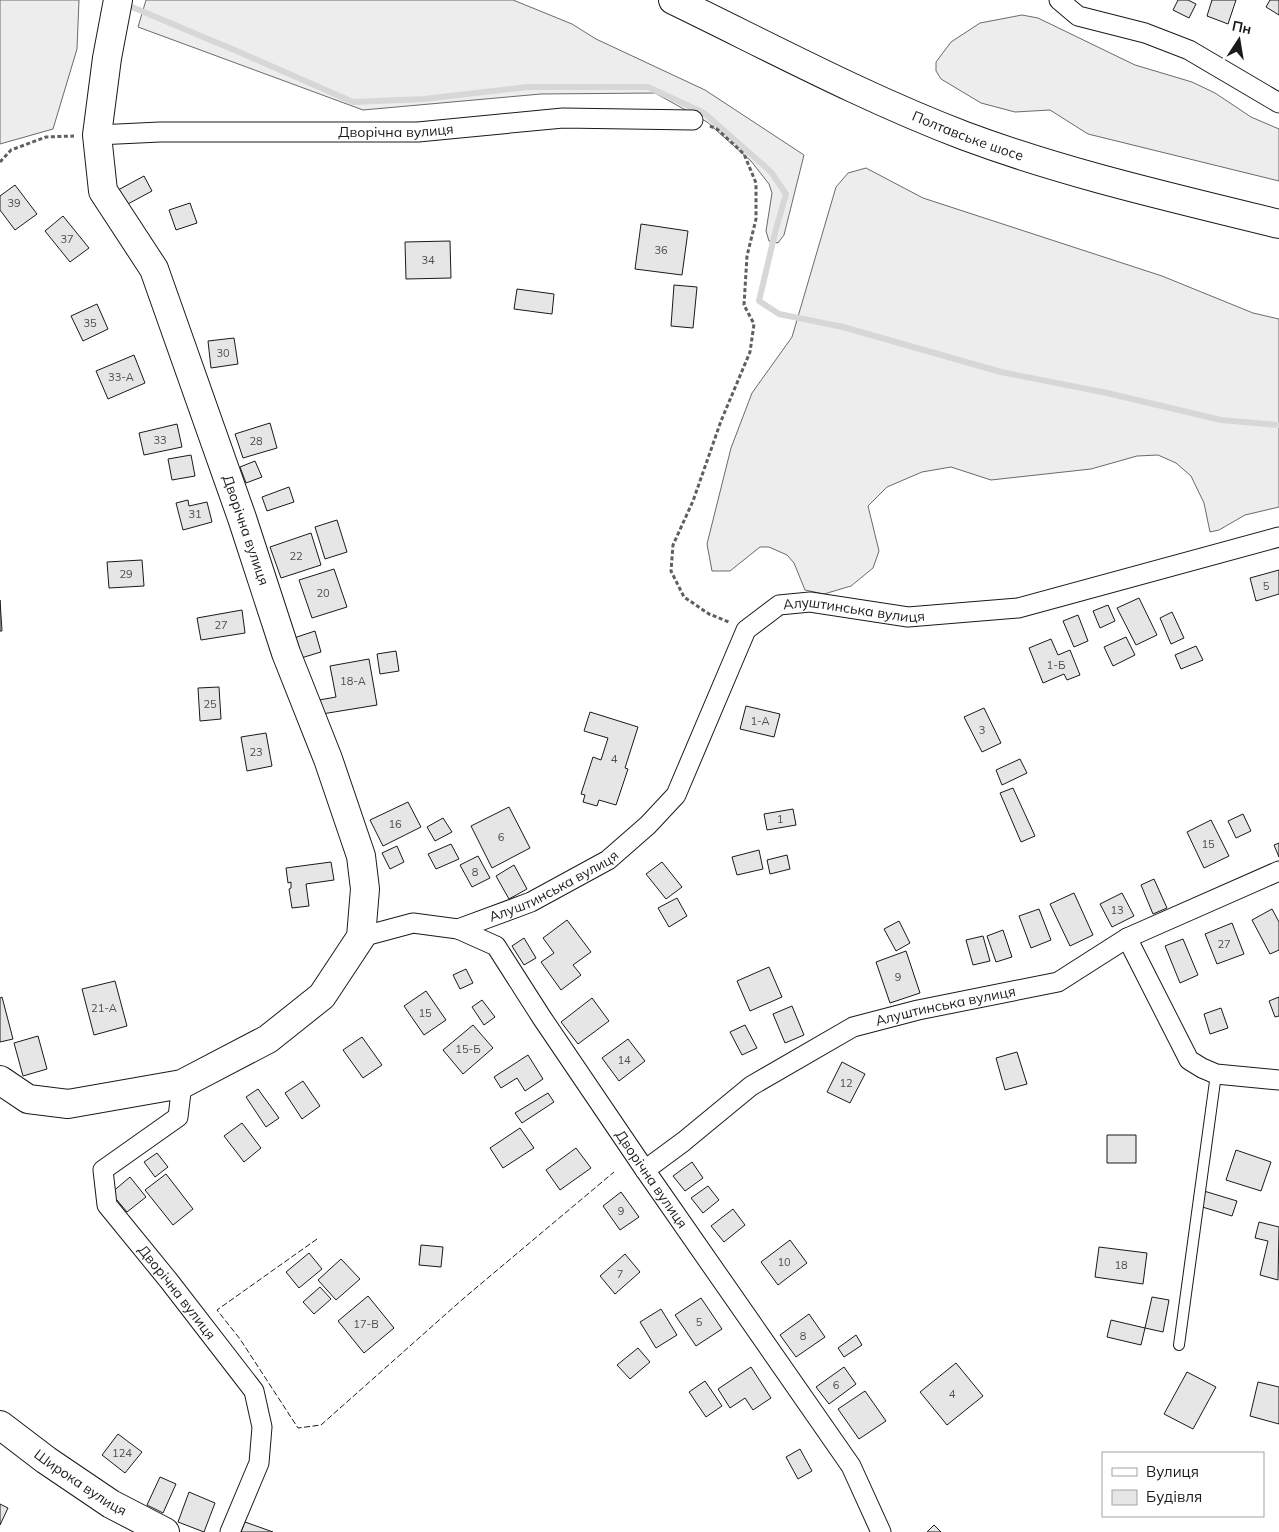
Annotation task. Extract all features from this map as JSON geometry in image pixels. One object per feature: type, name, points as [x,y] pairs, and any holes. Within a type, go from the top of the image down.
[{"type":"street","name":"Дворічна вулиця","points":[[0,1080],[28,1099],[68,1104],[182,1084],[268,1039],[322,996],[361,937],[365,890],[361,856],[328,759],[286,653],[242,518],[154,269],[103,191],[97,135],[107,58],[118,0]]},
{"type":"street","name":"Полтавське шосе","points":[[673,0],[869,95],[965,136],[1079,174],[1279,224]]},
{"type":"street","points":[[1059,0],[1078,16],[1145,33],[1189,50],[1279,103]]},
{"type":"street","name":"Дворічна вулиця","points":[[97,135],[160,132],[418,132],[563,118],[693,120]]},
{"type":"street","name":"Алуштинська вулиця","points":[[458,929],[539,898],[608,860],[648,825],[676,795],[746,630],[779,605],[810,602],[908,617],[1018,608],[1279,536]]},
{"type":"street","name":"Алуштинська вулиця","points":[[645,1170],[683,1142],[751,1086],[854,1027],[918,1010],[1058,982],[1127,938],[1279,871]]},
{"type":"street","name":"Дворічна вулиця","points":[[361,937],[413,924],[458,929],[496,946],[542,1018],[645,1170],[851,1466],[881,1532]]},
{"type":"street","points":[[1127,938],[1189,1060],[1216,1074],[1279,1080]]},
{"type":"street","name":"Дворічна вулиця","points":[[182,1084],[178,1117],[103,1170],[107,1205],[169,1281],[254,1391],[262,1427],[259,1463],[230,1532]]},
{"type":"street","name":"Широка вулиця","points":[[0,1424],[46,1460],[111,1504],[165,1532]]},
{"type":"lane","points":[[1179,1345],[1216,1074]]},
{"type":"path","points":[[693,120],[717,128],[744,154],[756,183],[756,219],[747,256],[744,304],[754,324],[750,352],[721,420],[693,501],[673,545],[671,571],[684,596],[709,614],[746,630]]},
{"type":"path","points":[[0,162],[11,150],[46,137],[97,135]]},
{"type":"shaded area","points":[[0,0],[79,0],[77,49],[53,129],[0,144]]},
{"type":"shaded area","points":[[146,0],[513,0],[572,24],[596,39],[705,90],[804,155],[784,235],[778,243],[769,241],[766,231],[772,193],[769,184],[751,161],[707,122],[655,93],[541,94],[363,110],[138,27]]},
{"type":"shaded area","points":[[1022,15],[1038,18],[1135,65],[1192,82],[1215,93],[1251,117],[1279,129],[1279,181],[1088,134],[1050,110],[1015,112],[981,103],[941,79],[936,71],[936,62],[951,42],[980,23]]},
{"type":"shaded area","points":[[866,168],[923,198],[1162,276],[1253,313],[1279,319],[1279,507],[1245,515],[1219,530],[1210,532],[1204,503],[1191,476],[1176,463],[1158,455],[1137,456],[1091,469],[991,480],[951,467],[922,472],[887,487],[868,506],[879,551],[873,568],[851,586],[824,594],[805,590],[794,563],[787,555],[769,547],[760,547],[730,571],[712,571],[707,544],[731,448],[752,393],[792,337],[836,187],[848,173]]},
{"type":"building","points":[[1178,0],[1188,0],[1196,4],[1189,18],[1173,10]]},
{"type":"building","points":[[1212,0],[1236,0],[1228,24],[1207,16]]},
{"type":"building","points":[[1270,0],[1279,0],[1279,15],[1266,7]]},
{"type":"building","points":[[144,176],[152,191],[126,205],[118,190]]},
{"type":"building","points":[[15,185],[37,214],[15,230],[0,210],[0,196]]},
{"type":"building","points":[[190,203],[197,223],[176,230],[169,210]]},
{"type":"building","points":[[63,216],[89,248],[70,262],[45,231]]},
{"type":"building","points":[[641,224],[688,231],[682,275],[635,269]]},
{"type":"building","points":[[450,241],[451,278],[406,279],[405,242]]},
{"type":"building","points":[[674,285],[697,287],[693,328],[671,326]]},
{"type":"building","points":[[517,289],[554,294],[552,314],[514,309]]},
{"type":"building","points":[[97,304],[108,329],[83,341],[71,316]]},
{"type":"building","points":[[234,338],[238,364],[211,368],[208,341]]},
{"type":"building","points":[[134,355],[145,383],[108,399],[96,371]]},
{"type":"building","points":[[270,423],[277,448],[243,458],[235,434]]},
{"type":"building","points":[[177,424],[182,447],[144,455],[139,433]]},
{"type":"building","points":[[191,455],[195,476],[172,480],[168,459]]},
{"type":"building","points":[[255,461],[262,477],[246,483],[240,467]]},
{"type":"building","points":[[289,487],[294,502],[267,511],[262,497]]},
{"type":"building","points":[[188,500],[189,506],[207,502],[212,522],[183,530],[176,503]]},
{"type":"building","points":[[337,520],[347,552],[325,559],[315,527]]},
{"type":"building","points":[[311,533],[321,565],[281,578],[270,547]]},
{"type":"building","points":[[142,560],[144,586],[109,588],[107,562]]},
{"type":"building","points":[[334,569],[347,607],[312,618],[299,580]]},
{"type":"building","points":[[1279,570],[1279,594],[1256,601],[1250,578]]},
{"type":"building","points":[[1139,598],[1157,635],[1136,645],[1117,608]]},
{"type":"building","points":[[0,600],[2,631],[0,631]]},
{"type":"building","points":[[1108,605],[1115,621],[1100,628],[1093,611]]},
{"type":"building","points":[[242,610],[245,633],[201,640],[197,618]]},
{"type":"building","points":[[1172,612],[1184,638],[1171,644],[1160,618]]},
{"type":"building","points":[[1078,615],[1088,641],[1074,647],[1063,621]]},
{"type":"building","points":[[315,631],[321,652],[301,658],[294,638]]},
{"type":"building","points":[[1126,637],[1135,655],[1113,666],[1104,647]]},
{"type":"building","points":[[1051,639],[1058,655],[1070,650],[1080,675],[1067,680],[1064,674],[1043,683],[1029,648]]},
{"type":"building","points":[[1196,646],[1203,660],[1181,669],[1175,655]]},
{"type":"building","points":[[396,651],[399,671],[380,674],[377,654]]},
{"type":"building","points":[[369,659],[377,705],[322,714],[319,700],[336,697],[330,666]]},
{"type":"building","points":[[219,687],[221,719],[200,721],[198,688]]},
{"type":"building","points":[[746,706],[780,714],[774,737],[740,729]]},
{"type":"building","points":[[984,708],[1001,743],[982,752],[964,717]]},
{"type":"building","points":[[590,712],[638,727],[625,768],[628,769],[616,805],[599,800],[597,806],[583,802],[585,795],[581,794],[593,757],[601,760],[608,738],[584,731]]},
{"type":"building","points":[[266,733],[272,766],[247,771],[241,737]]},
{"type":"building","points":[[1020,759],[1027,773],[1002,785],[996,770]]},
{"type":"building","points":[[1013,788],[1035,836],[1021,842],[1000,793]]},
{"type":"building","points":[[408,802],[421,827],[383,846],[370,820]]},
{"type":"building","points":[[509,807],[530,848],[492,868],[471,826]]},
{"type":"building","points":[[793,809],[796,825],[767,830],[764,814]]},
{"type":"building","points":[[1243,814],[1251,831],[1236,838],[1228,821]]},
{"type":"building","points":[[443,818],[452,832],[435,841],[427,827]]},
{"type":"building","points":[[1211,820],[1229,856],[1204,868],[1187,832]]},
{"type":"building","points":[[1279,843],[1279,857],[1274,845]]},
{"type":"building","points":[[451,844],[459,859],[436,869],[428,854]]},
{"type":"building","points":[[397,846],[404,862],[390,869],[382,853]]},
{"type":"building","points":[[759,850],[763,869],[737,875],[732,857]]},
{"type":"building","points":[[787,855],[790,869],[770,874],[767,860]]},
{"type":"building","points":[[478,856],[490,878],[472,887],[460,865]]},
{"type":"building","points":[[331,862],[334,880],[306,884],[309,906],[292,908],[289,889],[291,888],[291,882],[288,883],[286,868]]},
{"type":"building","points":[[662,862],[682,887],[666,899],[646,874]]},
{"type":"building","points":[[514,865],[527,889],[509,899],[496,876]]},
{"type":"building","points":[[1154,879],[1167,908],[1153,914],[1141,885]]},
{"type":"building","points":[[1074,893],[1093,935],[1070,946],[1050,904]]},
{"type":"building","points":[[1122,893],[1134,916],[1112,927],[1100,904]]},
{"type":"building","points":[[677,898],[687,916],[669,927],[658,908]]},
{"type":"building","points":[[1039,909],[1051,940],[1031,948],[1019,916]]},
{"type":"building","points":[[1272,909],[1279,922],[1279,950],[1270,954],[1252,920]]},
{"type":"building","points":[[567,920],[591,952],[573,965],[581,975],[561,990],[541,962],[554,953],[543,938]]},
{"type":"building","points":[[899,921],[910,943],[896,951],[884,929]]},
{"type":"building","points":[[1232,923],[1244,954],[1217,964],[1205,934]]},
{"type":"building","points":[[1003,930],[1012,957],[996,962],[987,936]]},
{"type":"building","points":[[983,936],[990,961],[973,965],[966,940]]},
{"type":"building","points":[[524,938],[536,958],[524,965],[512,946]]},
{"type":"building","points":[[1183,939],[1198,975],[1180,983],[1165,946]]},
{"type":"building","points":[[906,951],[920,993],[890,1003],[876,962]]},
{"type":"building","points":[[769,967],[782,997],[750,1011],[737,981]]},
{"type":"building","points":[[466,969],[473,983],[460,989],[453,975]]},
{"type":"building","points":[[115,981],[127,1026],[94,1035],[82,989]]},
{"type":"building","points":[[426,991],[446,1020],[424,1035],[404,1006]]},
{"type":"building","points":[[2,997],[13,1039],[0,1042],[0,998]]},
{"type":"building","points":[[1279,997],[1279,1016],[1275,1017],[1269,1001]]},
{"type":"building","points":[[592,998],[609,1021],[578,1044],[561,1022]]},
{"type":"building","points":[[482,1000],[495,1017],[484,1025],[472,1007]]},
{"type":"building","points":[[792,1006],[804,1035],[785,1043],[773,1014]]},
{"type":"building","points":[[1221,1008],[1228,1028],[1210,1034],[1204,1014]]},
{"type":"building","points":[[473,1025],[493,1048],[463,1074],[443,1050]]},
{"type":"building","points":[[745,1025],[757,1048],[742,1055],[730,1032]]},
{"type":"building","points":[[38,1036],[47,1069],[23,1076],[14,1043]]},
{"type":"building","points":[[362,1037],[382,1065],[363,1078],[343,1050]]},
{"type":"building","points":[[628,1039],[645,1061],[619,1081],[602,1058]]},
{"type":"building","points":[[1017,1052],[1027,1084],[1005,1090],[996,1058]]},
{"type":"building","points":[[528,1055],[543,1079],[525,1091],[517,1078],[501,1088],[494,1077]]},
{"type":"building","points":[[842,1062],[865,1074],[850,1103],[827,1092]]},
{"type":"building","points":[[303,1081],[320,1106],[302,1119],[285,1093]]},
{"type":"building","points":[[258,1089],[279,1118],[266,1127],[246,1097]]},
{"type":"building","points":[[548,1093],[554,1102],[522,1123],[515,1113]]},
{"type":"building","points":[[242,1123],[261,1148],[244,1162],[224,1136]]},
{"type":"building","points":[[520,1128],[534,1148],[503,1168],[490,1148]]},
{"type":"building","points":[[1107,1135],[1136,1135],[1136,1163],[1107,1163]]},
{"type":"building","points":[[576,1148],[591,1168],[560,1190],[546,1170]]},
{"type":"building","points":[[1236,1150],[1271,1162],[1261,1191],[1226,1180]]},
{"type":"building","points":[[157,1153],[168,1167],[155,1177],[144,1162]]},
{"type":"building","points":[[692,1162],[703,1178],[685,1191],[673,1176]]},
{"type":"building","points":[[166,1174],[193,1209],[173,1225],[145,1190]]},
{"type":"building","points":[[130,1177],[146,1197],[127,1212],[111,1193]]},
{"type":"building","points":[[708,1186],[719,1200],[703,1213],[691,1198]]},
{"type":"building","points":[[1204,1191],[1237,1201],[1232,1216],[1199,1206]]},
{"type":"building","points":[[621,1192],[639,1217],[620,1230],[603,1206]]},
{"type":"building","points":[[733,1209],[745,1225],[724,1242],[711,1226]]},
{"type":"building","points":[[1259,1222],[1279,1227],[1278,1280],[1260,1275],[1268,1241],[1255,1238]]},
{"type":"building","points":[[790,1240],[807,1263],[778,1285],[761,1262]]},
{"type":"building","points":[[421,1245],[443,1247],[441,1267],[419,1265]]},
{"type":"building","points":[[1099,1247],[1147,1253],[1143,1284],[1095,1277]]},
{"type":"building","points":[[309,1253],[322,1269],[299,1288],[286,1272]]},
{"type":"building","points":[[625,1254],[640,1272],[615,1294],[600,1276]]},
{"type":"building","points":[[341,1259],[360,1279],[336,1300],[318,1280]]},
{"type":"building","points":[[320,1287],[331,1299],[314,1314],[303,1302]]},
{"type":"building","points":[[368,1296],[394,1328],[364,1353],[338,1321]]},
{"type":"building","points":[[1152,1297],[1169,1300],[1163,1332],[1145,1328]]},
{"type":"building","points":[[701,1298],[722,1329],[696,1346],[675,1315]]},
{"type":"building","points":[[661,1309],[677,1335],[656,1348],[640,1322]]},
{"type":"building","points":[[809,1314],[825,1337],[796,1357],[780,1335]]},
{"type":"building","points":[[1111,1320],[1145,1328],[1141,1345],[1107,1337]]},
{"type":"building","points":[[856,1335],[862,1345],[844,1357],[838,1348]]},
{"type":"building","points":[[638,1348],[650,1362],[630,1379],[617,1365]]},
{"type":"building","points":[[956,1363],[983,1396],[947,1425],[920,1392]]},
{"type":"building","points":[[751,1367],[771,1398],[753,1410],[745,1398],[730,1408],[718,1389]]},
{"type":"building","points":[[844,1367],[856,1384],[829,1404],[816,1387]]},
{"type":"building","points":[[1187,1372],[1216,1387],[1193,1429],[1164,1414]]},
{"type":"building","points":[[705,1381],[722,1406],[706,1417],[689,1392]]},
{"type":"building","points":[[1258,1382],[1279,1387],[1279,1424],[1250,1416]]},
{"type":"building","points":[[865,1391],[886,1421],[859,1439],[838,1409]]},
{"type":"building","points":[[118,1434],[142,1452],[125,1473],[102,1455]]},
{"type":"building","points":[[800,1449],[812,1471],[798,1479],[786,1457]]},
{"type":"building","points":[[160,1477],[176,1484],[163,1513],[147,1505]]},
{"type":"building","points":[[189,1492],[215,1503],[204,1532],[178,1522]]},
{"type":"building","points":[[0,1504],[8,1508],[0,1525]]},
{"type":"building","points":[[245,1522],[273,1532],[241,1532]]},
{"type":"building","points":[[934,1525],[941,1532],[927,1532]]},
{"type":"waterway","points":[[132,7],[353,102],[424,99],[528,87],[648,87],[704,113],[771,172],[786,194],[759,301],[779,314],[843,327],[1001,372],[1107,393],[1221,420],[1279,425]]},
{"type":"fence","points":[[317,1239],[217,1310],[240,1339],[298,1428],[321,1425],[464,1298],[614,1172]]}]
